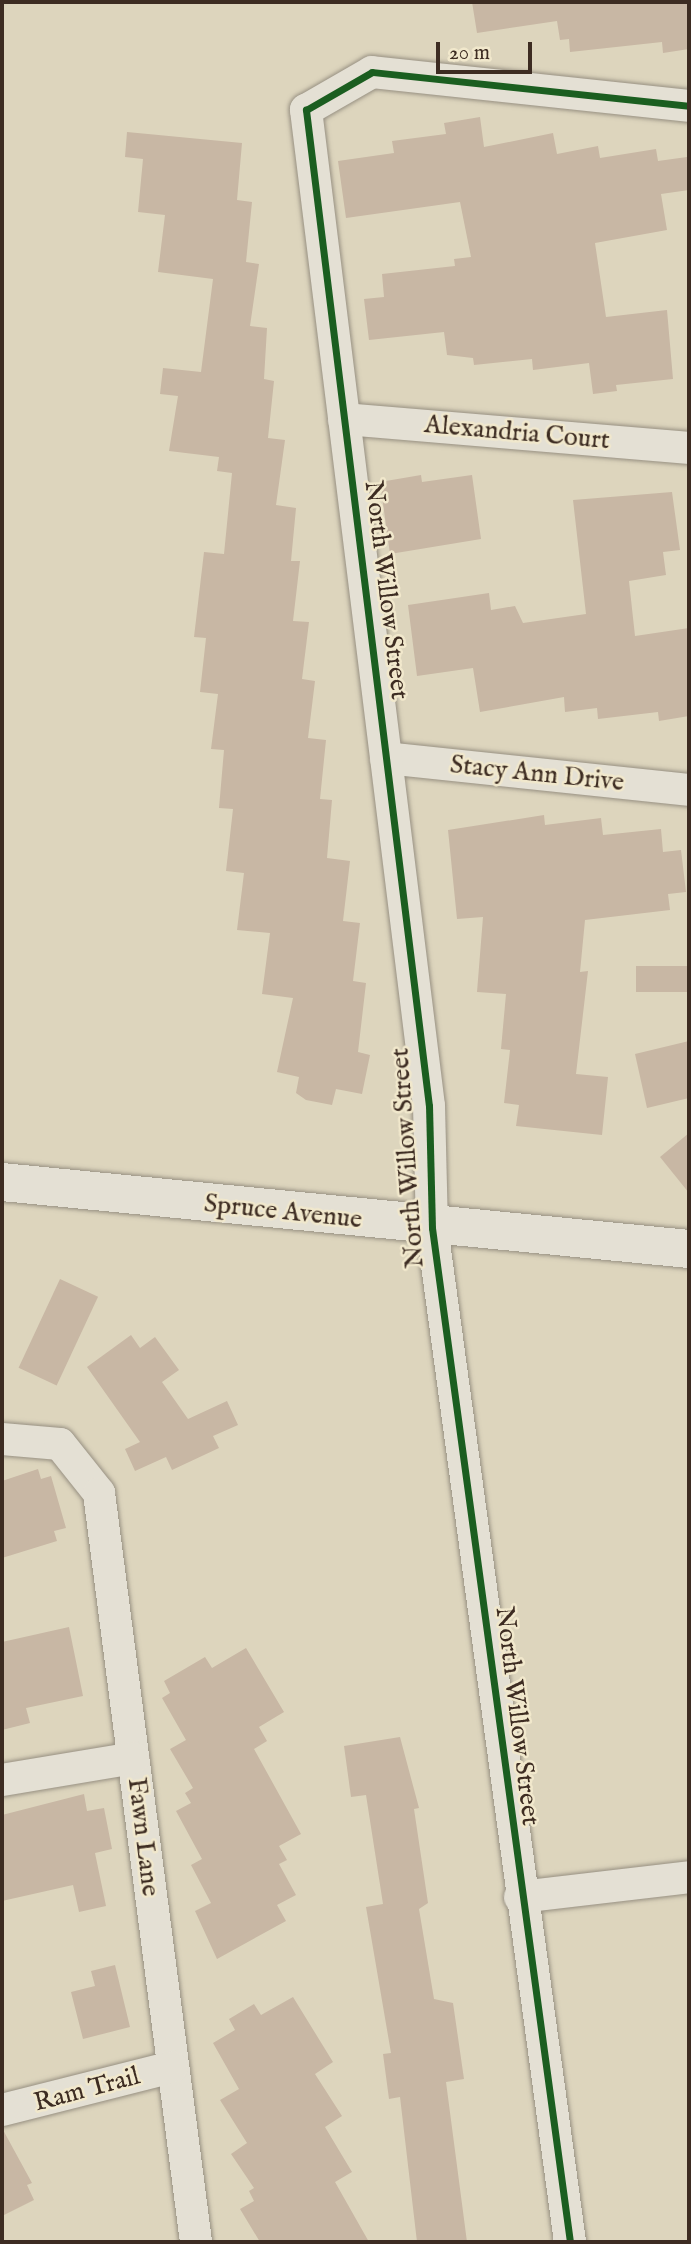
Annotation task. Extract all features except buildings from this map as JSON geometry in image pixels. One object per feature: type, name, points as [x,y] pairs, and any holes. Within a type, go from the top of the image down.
[{"type":"main road","name":"Spruce Avenue","points":[[2,1182],[432,1228],[689,1249]]},
{"type":"street","name":"North Willow Street","points":[[570,2242],[520,1897],[432,1228],[429,1106],[306,110],[372,72],[689,106]]},
{"type":"street","name":"Alexandria Court","points":[[344,419],[689,447]]},
{"type":"street","name":"Stacy Ann Drive","points":[[386,758],[689,790]]},
{"type":"street","name":"Fawn Lane","points":[[2,1439],[60,1444],[99,1493],[196,2242]]},
{"type":"street","points":[[2,1780],[133,1758]]},
{"type":"street","points":[[520,1897],[689,1877]]},
{"type":"street","name":"Ram Trail","points":[[2,2110],[172,2067]]},
{"type":"cycle path","points":[[570,2242],[432,1228],[429,1106],[306,110],[372,72],[689,106]]}]
